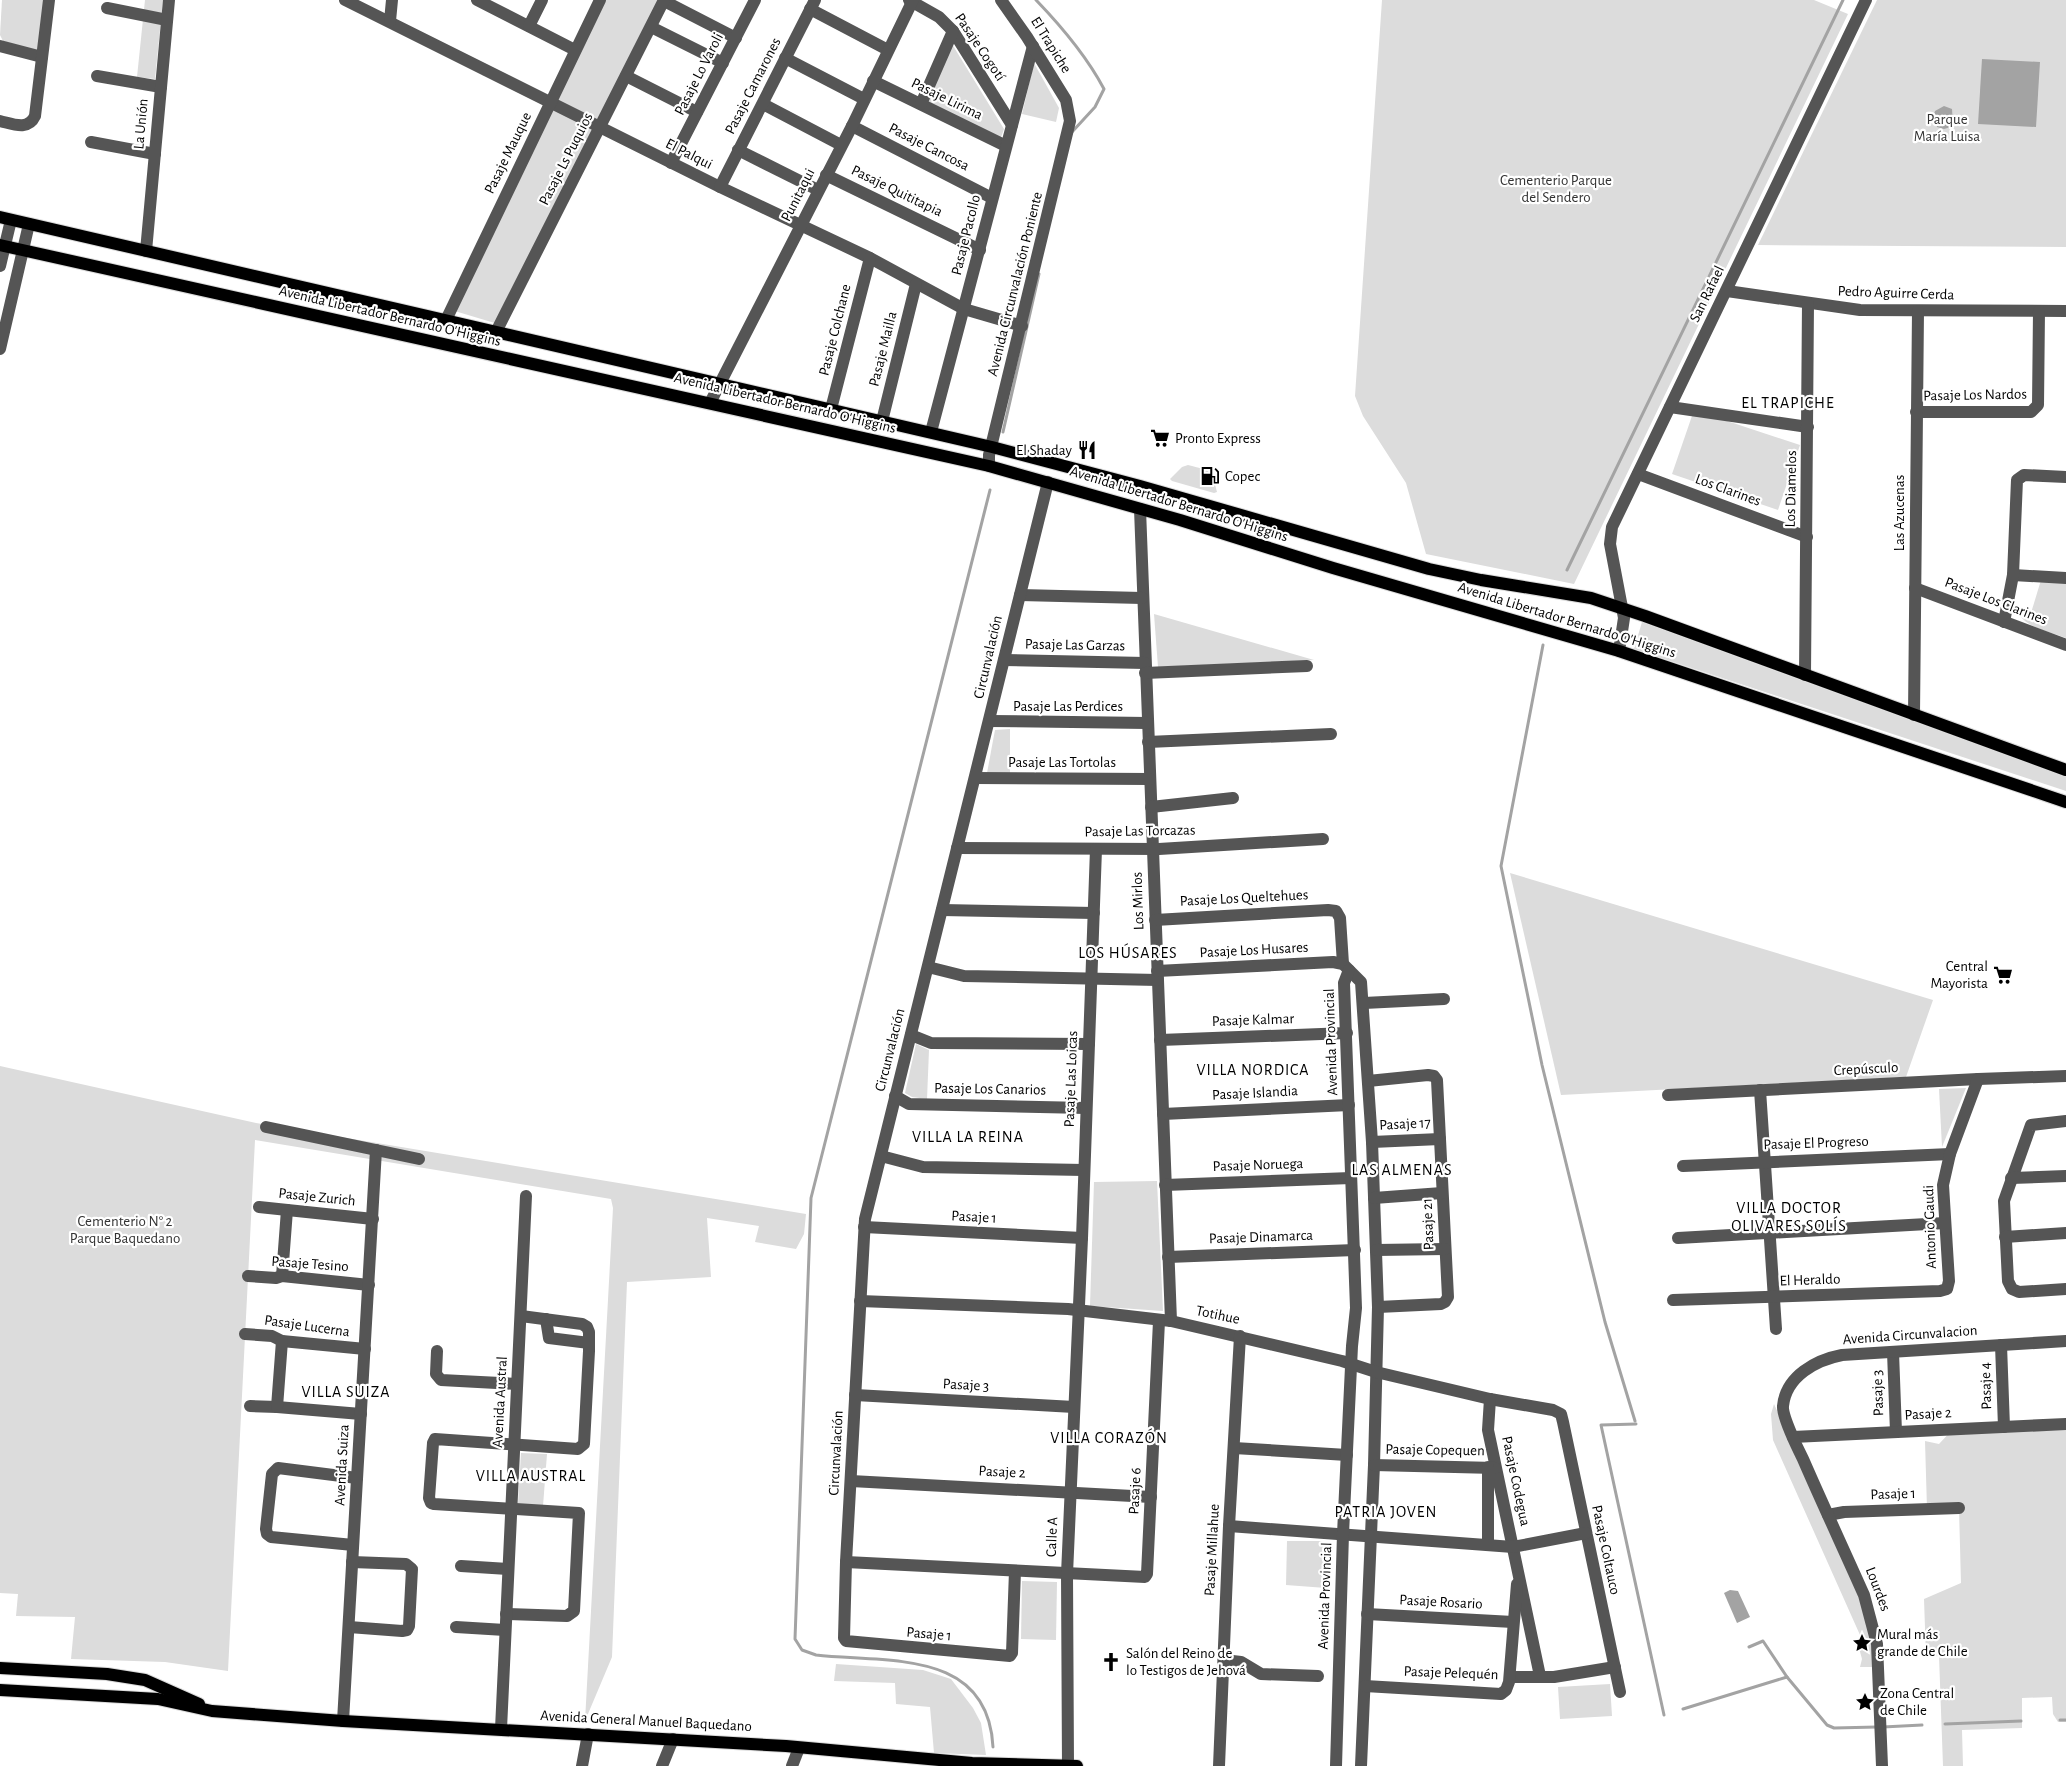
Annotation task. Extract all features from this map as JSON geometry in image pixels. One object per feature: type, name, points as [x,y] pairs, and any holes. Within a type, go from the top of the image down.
[{"type":"main road","name":"Avenida Libertador Bernardo O'Higgins","points":[[5,219],[992,446],[1140,486],[1430,569],[1481,580],[1591,598],[2066,770]]},
{"type":"main road","name":"Avenida Libertador Bernardo O'Higgins","points":[[2,246],[989,466],[1619,651],[2066,802]]},
{"type":"main road","points":[[729,408],[734,387]]},
{"type":"main road","name":"Avenida General Manuel Baquedano","points":[[0,1668],[107,1674],[145,1680],[212,1711]]},
{"type":"main road","name":"Avenida General Manuel Baquedano","points":[[0,1690],[158,1699],[212,1711],[343,1721],[673,1739],[799,1748],[972,1765],[1076,1766]]},
{"type":"street","points":[[0,121],[24,126],[32,122],[35,116],[49,0]]},
{"type":"street","name":"La Unión","points":[[146,251],[169,0]]},
{"type":"street","name":"El Palqui","points":[[345,0],[550,101],[720,188],[870,258],[964,309],[1022,326]]},
{"type":"street","points":[[390,21],[392,0]]},
{"type":"street","points":[[529,26],[542,0]]},
{"type":"street","name":"Pasaje Mauque","points":[[446,320],[600,0]]},
{"type":"street","name":"Pasaje Lo Varoli","points":[[671,163],[755,0]]},
{"type":"street","name":"Pasaje Cogotí","points":[[912,0],[938,17],[952,32],[1012,125]]},
{"type":"street","name":"Punitaqui","points":[[710,404],[800,224],[852,126],[912,0]]},
{"type":"street","name":"El Trapiche","points":[[1002,0],[1033,46],[1066,100],[1069,109]]},
{"type":"street","name":"San Rafael","points":[[1619,651],[1624,618],[1615,579],[1610,535],[1866,0]]},
{"type":"street","points":[[480,1],[575,50]]},
{"type":"street","points":[[664,1],[736,38]]},
{"type":"street","name":"Pasaje Ls Puquios","points":[[496,332],[664,1]]},
{"type":"street","points":[[812,4],[888,50]]},
{"type":"street","name":"Pasaje Camarones","points":[[720,188],[812,4]]},
{"type":"street","points":[[107,8],[167,20]]},
{"type":"street","points":[[651,27],[723,63]]},
{"type":"street","points":[[921,104],[952,32]]},
{"type":"street","points":[[0,46],[42,57]]},
{"type":"street","name":"Pasaje Pacollo","points":[[930,432],[1033,46]]},
{"type":"street","points":[[785,58],[864,99]]},
{"type":"street","points":[[97,76],[161,87]]},
{"type":"street","points":[[626,76],[698,112]]},
{"type":"street","name":"Pasaje Lirima","points":[[873,80],[1006,146]]},
{"type":"street","points":[[763,104],[842,145]]},
{"type":"street","name":"Avenida Circunvalación Poniente","points":[[989,466],[992,446],[1070,121],[1069,109]]},
{"type":"street","name":"Pasaje Cancosa","points":[[852,126],[992,198]]},
{"type":"street","points":[[91,142],[155,154]]},
{"type":"street","points":[[738,150],[818,190]]},
{"type":"street","name":"Pasaje Quititapia","points":[[826,175],[980,250]]},
{"type":"street","points":[[0,266],[5,219]]},
{"type":"street","points":[[0,349],[29,224]]},
{"type":"street","name":"Pasaje Colchane","points":[[831,410],[870,258]]},
{"type":"street","name":"Pasaje Mailla","points":[[882,421],[916,284]]},
{"type":"street","name":"Pedro Aguirre Cerda","points":[[1727,291],[1860,310],[2066,311]]},
{"type":"street","name":"Los Diamelos","points":[[1805,675],[1808,303]]},
{"type":"street","name":"Las Azucenas","points":[[1914,715],[1918,311]]},
{"type":"street","name":"Pasaje Los Nardos","points":[[1916,412],[2031,412],[2036,410],[2038,405],[2039,311]]},
{"type":"street","points":[[1670,407],[1808,427]]},
{"type":"street","name":"Los Clarines","points":[[1638,474],[1807,536]]},
{"type":"street","points":[[2004,622],[2014,575],[2016,483],[2024,475],[2066,477]]},
{"type":"street","name":"Circunvalación","points":[[844,1638],[846,1562],[864,1227],[1048,482]]},
{"type":"street","name":"Los Mirlos","points":[[1140,509],[1168,1257],[1165,1321]]},
{"type":"street","points":[[2014,575],[2066,578]]},
{"type":"street","name":"Pasaje Los Clarines","points":[[1915,588],[2066,645]]},
{"type":"street","points":[[1020,595],[1142,598]]},
{"type":"street","name":"Pasaje Las Garzas","points":[[1004,660],[1145,668],[1307,666]]},
{"type":"street","name":"Pasaje Las Perdices","points":[[990,721],[1147,722]]},
{"type":"street","points":[[1148,742],[1331,734]]},
{"type":"street","name":"Pasaje Las Tortolas","points":[[975,778],[1150,779]]},
{"type":"street","points":[[1151,807],[1233,798]]},
{"type":"street","name":"Pasaje Las Torcazas","points":[[957,848],[1152,849],[1242,846],[1323,840]]},
{"type":"street","name":"Pasaje Las Loicas","points":[[1078,1310],[1096,849]]},
{"type":"street","points":[[942,910],[1094,913]]},
{"type":"street","name":"Pasaje Los Queltehues","points":[[1155,920],[1336,911],[1340,918],[1346,967]]},
{"type":"street","name":"Pasaje Los Husares","points":[[928,967],[964,976],[1091,979],[1157,976],[1333,962],[1346,967]]},
{"type":"street","name":"Avenida Provincial","points":[[1346,967],[1361,982],[1364,1003],[1372,1142],[1378,1307],[1374,1465],[1361,1766]]},
{"type":"street","name":"Avenida Provincial","points":[[1336,1766],[1343,1534],[1351,1364],[1356,1308],[1344,983],[1346,967]]},
{"type":"street","points":[[1364,1003],[1444,998]]},
{"type":"street","name":"Pasaje Kalmar","points":[[1160,1040],[1347,1033]]},
{"type":"street","points":[[911,1035],[931,1043],[1089,1044]]},
{"type":"street","name":"Pasaje 21","points":[[1368,1081],[1428,1075],[1434,1076],[1437,1080],[1448,1297],[1446,1302],[1441,1304],[1378,1307]]},
{"type":"street","name":"Crepúsculo","points":[[1668,1095],[2066,1076]]},
{"type":"street","name":"Antonio Gaudi","points":[[1947,1289],[1943,1185],[1950,1154],[1978,1079]]},
{"type":"street","points":[[1760,1090],[1776,1329]]},
{"type":"street","name":"Pasaje Los Canarios","points":[[896,1096],[909,1104],[1086,1108]]},
{"type":"street","name":"Pasaje Islandia","points":[[1163,1114],[1349,1105]]},
{"type":"street","points":[[2066,1121],[2031,1125],[2004,1201],[2008,1281],[2012,1289],[2019,1292],[2066,1289]]},
{"type":"street","points":[[266,1127],[419,1159]]},
{"type":"street","name":"Pasaje 17","points":[[1372,1142],[1440,1138]]},
{"type":"street","name":"Avenida Suiza","points":[[343,1721],[376,1150]]},
{"type":"street","name":"Pasaje El Progreso","points":[[1683,1166],[1950,1154]]},
{"type":"street","points":[[880,1156],[923,1166],[1084,1170]]},
{"type":"street","points":[[2011,1178],[2066,1176]]},
{"type":"street","name":"Pasaje Noruega","points":[[1165,1185],[1351,1178]]},
{"type":"street","points":[[1374,1198],[1442,1193]]},
{"type":"street","name":"Avenida Austral","points":[[501,1729],[526,1196]]},
{"type":"street","name":"Pasaje Zurich","points":[[259,1207],[372,1219]]},
{"type":"street","points":[[282,1276],[287,1210]]},
{"type":"street","points":[[1678,1238],[1945,1223]]},
{"type":"street","name":"Pasaje 1","points":[[864,1227],[1082,1238]]},
{"type":"street","points":[[2005,1237],[2066,1233]]},
{"type":"street","points":[[1376,1250],[1445,1249]]},
{"type":"street","name":"Pasaje Dinamarca","points":[[1168,1257],[1355,1250]]},
{"type":"street","name":"Pasaje Tesino","points":[[248,1276],[276,1278],[282,1276],[369,1285]]},
{"type":"street","name":"El Heraldo","points":[[1673,1300],[1940,1291],[1947,1289]]},
{"type":"street","name":"Totihue","points":[[860,1301],[1078,1310],[1165,1321],[1240,1336],[1376,1372],[1490,1399],[1553,1410],[1561,1414]]},
{"type":"street","name":"Calle A","points":[[1068,1766],[1067,1574],[1078,1310]]},
{"type":"street","points":[[506,1614],[567,1616],[574,1611],[580,1517],[576,1512],[434,1504],[431,1503],[429,1498],[433,1443],[435,1439],[582,1448],[584,1444],[589,1347],[587,1326],[521,1316]]},
{"type":"street","points":[[546,1319],[549,1338],[589,1347]]},
{"type":"street","name":"Pasaje 6","points":[[1067,1574],[1141,1578],[1147,1574],[1151,1496],[1165,1321]]},
{"type":"street","name":"Pasaje Lucerna","points":[[245,1334],[272,1336],[282,1341],[365,1350]]},
{"type":"street","name":"Pasaje Millahue","points":[[1220,1766],[1229,1526],[1240,1336]]},
{"type":"street","points":[[277,1407],[282,1341]]},
{"type":"street","name":"Avenida Circunvalacion","points":[[1793,1437],[1783,1407],[1790,1384],[1805,1370],[1829,1358],[1855,1354],[2066,1341]]},
{"type":"street","name":"Pasaje 4","points":[[2001,1345],[2004,1427]]},
{"type":"street","points":[[437,1351],[436,1374],[441,1380],[517,1384]]},
{"type":"street","name":"Pasaje 3","points":[[1893,1352],[1896,1432]]},
{"type":"street","name":"Pasaje 3","points":[[855,1394],[1074,1407]]},
{"type":"street","name":"Pasaje Codegua","points":[[1490,1399],[1488,1430],[1492,1467],[1513,1547],[1540,1676]]},
{"type":"street","points":[[250,1406],[361,1414]]},
{"type":"street","name":"Pasaje Coltauco","points":[[1561,1414],[1620,1692]]},
{"type":"street","name":"Pasaje 2","points":[[1793,1437],[2066,1424]]},
{"type":"street","name":"Lourdes","points":[[1793,1437],[1864,1595],[1873,1621],[1877,1644],[1882,1766]]},
{"type":"street","points":[[1234,1448],[1347,1455]]},
{"type":"street","name":"Pasaje Copequen","points":[[1374,1465],[1492,1467]]},
{"type":"street","points":[[1488,1545],[1492,1467]]},
{"type":"street","points":[[353,1544],[272,1537],[267,1534],[266,1529],[274,1470],[278,1468],[357,1478]]},
{"type":"street","name":"Pasaje 2","points":[[851,1481],[1151,1496]]},
{"type":"street","name":"Pasaje 1","points":[[1828,1515],[1844,1512],[1959,1508]]},
{"type":"street","points":[[1229,1526],[1513,1547],[1586,1533]]},
{"type":"street","points":[[348,1627],[406,1630],[409,1626],[412,1569],[406,1564],[352,1562]]},
{"type":"street","points":[[846,1562],[1067,1574]]},
{"type":"street","points":[[461,1566],[508,1569]]},
{"type":"street","name":"Pasaje Codegua","points":[[1510,1677],[1518,1570]]},
{"type":"street","name":"Pasaje 1","points":[[844,1638],[849,1643],[1010,1656],[1012,1653],[1015,1571]]},
{"type":"street","name":"Pasaje Rosario","points":[[1367,1614],[1513,1622]]},
{"type":"street","points":[[456,1627],[505,1630]]},
{"type":"street","points":[[1224,1660],[1240,1662],[1261,1674],[1318,1676]]},
{"type":"street","name":"Pasaje Pelequén","points":[[1365,1686],[1501,1694],[1508,1686],[1510,1677],[1554,1677],[1614,1667]]},
{"type":"street","points":[[582,1766],[588,1734]]},
{"type":"street","points":[[662,1766],[673,1739]]},
{"type":"street","points":[[792,1766],[799,1748]]},
{"type":"green space","points":[[2,0],[44,0],[38,51],[3,41],[0,35]]},
{"type":"green space","points":[[145,0],[163,0],[155,79],[137,77]]},
{"type":"green space","points":[[606,0],[661,0],[498,324],[448,309]]},
{"type":"green space","name":"Cementerio Parque del Sendero","points":[[1382,0],[1814,0],[1848,14],[1574,584],[1426,554],[1406,483],[1363,416],[1355,396]]},
{"type":"green space","name":"Parque María Luisa","points":[[1877,0],[2066,0],[2066,247],[1758,245]]},
{"type":"green space","points":[[952,44],[1004,129],[1000,140],[926,104]]},
{"type":"green space","points":[[1034,63],[1059,108],[1056,122],[1022,114]]},
{"type":"green space","points":[[1694,410],[1800,445],[1778,510],[1672,474]]},
{"type":"green space","points":[[1188,465],[1209,472],[1217,492],[1214,493],[1170,479],[1182,467]]},
{"type":"green space","points":[[2041,580],[2066,582],[2066,638],[2037,628],[2020,616],[2018,610],[2031,613]]},
{"type":"green space","points":[[1154,614],[1314,660],[1158,667]]},
{"type":"green space","points":[[1642,622],[2066,777],[2066,791],[1634,649]]},
{"type":"green space","points":[[1010,729],[1010,773],[987,773],[995,730]]},
{"type":"green space","points":[[1510,873],[1933,1000],[1906,1077],[1561,1095]]},
{"type":"green space","points":[[916,1044],[929,1050],[927,1099],[912,1097],[905,1093]]},
{"type":"green space","name":"Cementerio N° 2 Parque Baquedano","points":[[0,1066],[256,1123],[806,1214],[804,1234],[796,1249],[755,1242],[759,1226],[707,1218],[711,1277],[627,1282],[612,1657],[585,1721],[613,1208],[611,1199],[255,1140],[228,1671],[165,1662],[71,1659],[75,1617],[16,1616],[18,1594],[0,1593]]},
{"type":"green space","points":[[1966,1088],[1942,1147],[1939,1089]]},
{"type":"green space","points":[[1157,1181],[1163,1311],[1090,1306],[1094,1182]]},
{"type":"green space","points":[[1774,1404],[1860,1599],[1869,1624],[1874,1667],[1860,1667],[1862,1659],[1859,1648],[1862,1647],[1860,1635],[1773,1440],[1771,1414]]},
{"type":"green space","points":[[2066,1424],[2066,1722],[2058,1722],[2053,1714],[2052,1697],[2022,1698],[2022,1728],[1962,1730],[1963,1766],[1943,1766],[1939,1656],[1926,1657],[1924,1599],[1961,1583],[1959,1509],[1927,1509],[1925,1441],[1939,1444],[1953,1429]]},
{"type":"green space","points":[[521,1453],[547,1454],[543,1506],[518,1504]]},
{"type":"green space","points":[[1287,1541],[1321,1541],[1326,1547],[1326,1588],[1286,1585]]},
{"type":"green space","points":[[1022,1581],[1057,1582],[1056,1640],[1021,1639]]},
{"type":"green space","points":[[836,1664],[923,1670],[951,1679],[973,1708],[981,1723],[986,1755],[934,1753],[930,1707],[896,1704],[895,1683],[834,1681]]},
{"type":"green space","points":[[1610,1684],[1612,1716],[1560,1719],[1558,1687]]},
{"type":"shaded area","points":[[1982,59],[2040,62],[2036,127],[1978,124]]},
{"type":"shaded area","points":[[1944,106],[1952,109],[1953,124],[1951,127],[1944,129],[1937,127],[1933,118],[1935,111]]},
{"type":"shaded area","points":[[1730,1590],[1738,1591],[1750,1617],[1737,1623],[1724,1593]]},
{"type":"waterway","points":[[1036,0],[1073,42],[1104,89],[1095,107],[1072,132]]},
{"type":"waterway","points":[[1567,570],[1843,0]]},
{"type":"waterway","points":[[1003,432],[1039,274]]},
{"type":"waterway","points":[[990,490],[811,1198],[795,1639],[802,1650],[816,1655],[901,1662],[929,1667],[953,1676],[973,1692],[987,1715],[993,1747]]},
{"type":"waterway","points":[[1543,645],[1501,866],[1542,1065],[1605,1322],[1635,1421]]},
{"type":"waterway","points":[[1636,1424],[1601,1425],[1664,1715]]},
{"type":"waterway","points":[[1749,1647],[1763,1641],[1787,1677],[1827,1725],[1834,1728],[1877,1727]]},
{"type":"waterway","points":[[1683,1709],[1787,1677]]},
{"type":"waterway","points":[[2060,1720],[2066,1720]]},
{"type":"waterway","points":[[1945,1724],[2021,1721]]},
{"type":"waterway","points":[[1883,1727],[1922,1725]]},
{"type":"place","name":"Pronto Express","points":[[1160,438]]},
{"type":"place","name":"El Shaday","points":[[1087,450]]},
{"type":"place","name":"Copec","points":[[1210,476]]},
{"type":"place","name":"Central Mayorista","points":[[2003,975]]},
{"type":"place","name":"Mural más grande de Chile","points":[[1862,1643]]},
{"type":"place","name":"Salón del Reino de lo Testigos de Jehová","points":[[1111,1662]]},
{"type":"place","name":"Zona Central de Chile","points":[[1865,1702]]},
{"type":"district","name":"EL TRAPICHE","points":[[1788,403]]},
{"type":"district","name":"LOS HÚSARES","points":[[1128,953]]},
{"type":"district","name":"VILLA NORDICA","points":[[1253,1070]]},
{"type":"district","name":"VILLA LA REINA","points":[[968,1137]]},
{"type":"district","name":"LAS ALMENAS","points":[[1402,1170]]},
{"type":"district","name":"VILLA DOCTOR OLIVARES SOLÍS","points":[[1789,1217]]},
{"type":"district","name":"VILLA SUIZA","points":[[346,1392]]},
{"type":"district","name":"VILLA CORAZÓN","points":[[1109,1438]]},
{"type":"district","name":"VILLA AUSTRAL","points":[[531,1476]]},
{"type":"district","name":"PATRIA JOVEN","points":[[1386,1512]]}]
